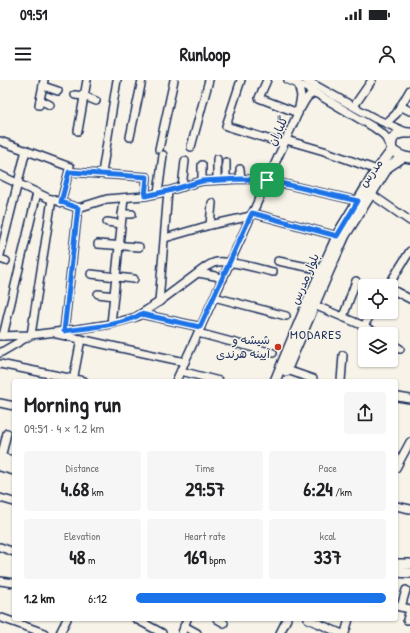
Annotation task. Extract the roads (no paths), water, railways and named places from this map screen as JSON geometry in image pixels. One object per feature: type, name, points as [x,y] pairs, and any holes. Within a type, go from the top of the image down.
[{"type":"main road","name":"بلوار مدرس","points":[[276,379],[301,328],[322,270],[337,236],[391,149],[391,142],[394,137],[402,133],[409,133]]},
{"type":"main road","points":[[391,149],[398,155],[408,158]]},
{"type":"main road","name":"مدرس","points":[[283,379],[301,328],[314,305],[345,235],[388,167],[408,158]]},
{"type":"main road","points":[[0,460],[12,461]]},
{"type":"main road","points":[[0,460],[12,469]]},
{"type":"main road","points":[[398,564],[410,564]]},
{"type":"main road","points":[[398,572],[410,573]]},
{"type":"street","points":[[78,131],[87,80]]},
{"type":"street","points":[[102,174],[117,80]]},
{"type":"street","points":[[130,137],[142,80]]},
{"type":"street","points":[[158,193],[161,152],[174,80]]},
{"type":"street","points":[[191,147],[209,80]]},
{"type":"street","points":[[240,80],[226,126],[324,151],[377,170]]},
{"type":"street","points":[[266,80],[259,98],[298,113],[306,100],[314,93]]},
{"type":"street","points":[[288,80],[314,93],[384,135],[391,149]]},
{"type":"street","points":[[306,80],[386,123],[409,133]]},
{"type":"street","points":[[354,106],[372,80]]},
{"type":"street","points":[[50,105],[39,103],[44,83],[58,90]]},
{"type":"street","name":"گلباران","points":[[177,379],[298,113],[301,96],[298,84]]},
{"type":"street","points":[[386,123],[396,114],[410,90]]},
{"type":"street","points":[[75,95],[96,100]]},
{"type":"street","points":[[400,106],[410,111]]},
{"type":"street","points":[[396,114],[396,127]]},
{"type":"street","points":[[0,141],[26,150],[69,169],[102,174],[147,177],[145,196]]},
{"type":"street","points":[[0,255],[26,150]]},
{"type":"street","points":[[217,159],[217,180]]},
{"type":"street","points":[[182,187],[185,160]]},
{"type":"street","points":[[226,162],[226,180]]},
{"type":"street","points":[[202,165],[202,181]]},
{"type":"street","points":[[61,202],[69,169]]},
{"type":"street","points":[[240,169],[241,179]]},
{"type":"street","points":[[0,175],[52,199],[78,208],[107,200],[145,196],[168,191],[202,181],[241,179],[267,180],[358,201]]},
{"type":"street","points":[[159,302],[168,191]]},
{"type":"street","points":[[37,192],[2,336],[31,335],[64,331],[111,324],[136,317],[159,302],[202,269],[217,262],[230,263],[273,272]]},
{"type":"street","points":[[371,194],[410,221]]},
{"type":"street","points":[[111,324],[124,198]]},
{"type":"street","points":[[31,335],[52,199]]},
{"type":"street","points":[[210,225],[212,203]]},
{"type":"street","points":[[64,331],[78,208]]},
{"type":"street","points":[[122,214],[132,214]]},
{"type":"street","points":[[164,238],[252,215],[294,224],[337,236]]},
{"type":"street","points":[[107,222],[121,224]]},
{"type":"street","points":[[98,244],[139,247]]},
{"type":"street","points":[[392,279],[410,251]]},
{"type":"street","points":[[278,261],[322,270]]},
{"type":"street","points":[[198,273],[215,276],[222,279]]},
{"type":"street","points":[[91,274],[134,279]]},
{"type":"street","points":[[342,317],[356,281]]},
{"type":"street","points":[[398,293],[410,299]]},
{"type":"street","points":[[98,294],[114,296]]},
{"type":"street","points":[[214,297],[286,316]]},
{"type":"street","points":[[314,305],[364,326],[368,319]]},
{"type":"street","points":[[141,314],[169,319],[273,353]]},
{"type":"street","points":[[49,333],[185,362]]},
{"type":"street","points":[[0,353],[31,335]]},
{"type":"street","points":[[73,379],[81,339]]},
{"type":"street","points":[[341,379],[343,355]]},
{"type":"street","points":[[0,364],[68,379]]},
{"type":"street","points":[[286,370],[313,379]]},
{"type":"street","points":[[181,371],[211,379]]},
{"type":"street","points":[[398,397],[410,399]]},
{"type":"street","points":[[0,403],[12,406]]},
{"type":"street","points":[[0,460],[7,433]]},
{"type":"street","points":[[398,464],[410,442]]},
{"type":"street","points":[[0,498],[12,501]]},
{"type":"street","points":[[398,506],[410,509]]},
{"type":"street","points":[[0,547],[12,551]]},
{"type":"street","points":[[0,581],[12,583]]},
{"type":"street","points":[[406,590],[398,606],[410,610],[407,620]]},
{"type":"street","points":[[2,618],[44,633]]},
{"type":"street","points":[[60,633],[66,621]]},
{"type":"street","points":[[140,621],[162,633]]},
{"type":"street","points":[[220,621],[224,623]]},
{"type":"street","points":[[280,633],[286,621]]},
{"type":"street","points":[[313,621],[340,633]]},
{"type":"street","points":[[345,633],[348,621]]},
{"type":"street","points":[[184,626],[197,633]]},
{"type":"place","name":"شیشه و آیینه هرندی","points":[[278,347]]},
{"type":"district","name":"MODARES","points":[[316,334]]}]
